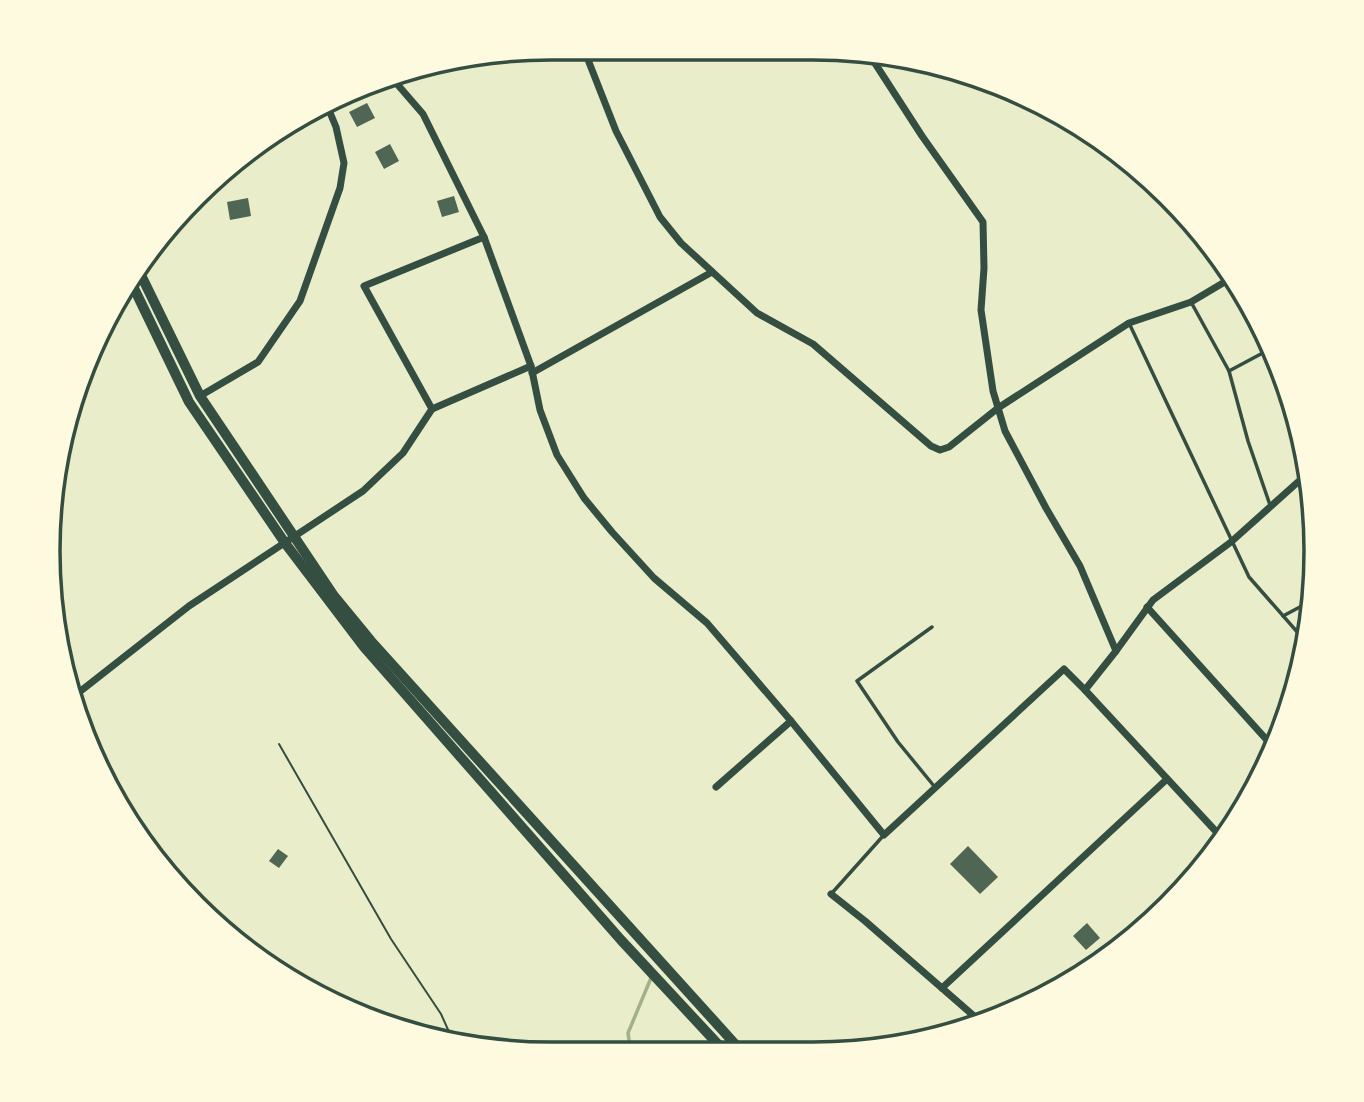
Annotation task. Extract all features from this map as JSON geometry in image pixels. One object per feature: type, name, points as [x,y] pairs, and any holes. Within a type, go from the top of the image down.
[{"type":"main road","points":[[142,278],[201,396],[290,540],[371,641],[733,1042]]},
{"type":"main road","points":[[135,290],[189,402],[364,647],[621,940],[716,1042]]},
{"type":"street","points":[[588,60],[616,131],[660,217],[681,243],[757,313],[813,344],[931,446],[940,450],[949,447],[998,408],[1129,323],[1192,302],[1225,282]]},
{"type":"street","points":[[875,64],[982,222],[984,268],[981,310],[986,353],[1005,431],[1080,566],[1116,652]]},
{"type":"street","points":[[398,85],[423,114],[484,237],[531,369],[540,410],[557,455],[584,498],[654,578],[707,623],[740,659],[884,835],[1063,669],[1216,832]]},
{"type":"street","points":[[201,396],[258,362],[300,301],[340,188],[344,163],[330,112]]},
{"type":"street","points":[[432,409],[364,286],[484,237]]},
{"type":"street","points":[[81,692],[189,606],[363,491],[403,453],[432,409],[531,369],[712,272]]},
{"type":"street","points":[[1085,690],[1153,600],[1231,542],[1299,481]]},
{"type":"street","points":[[1147,607],[1267,740]]},
{"type":"street","points":[[716,787],[791,721]]},
{"type":"street","points":[[942,988],[1167,779]]},
{"type":"street","points":[[831,894],[973,1015]]},
{"type":"lane","points":[[1192,302],[1229,371],[1248,441],[1271,507]]},
{"type":"lane","points":[[1129,323],[1249,577],[1297,632]]},
{"type":"lane","points":[[1229,371],[1263,353]]},
{"type":"lane","points":[[1283,616],[1301,607]]},
{"type":"lane","points":[[932,627],[856,681],[898,741],[936,788]]},
{"type":"lane","points":[[831,894],[884,835]]},
{"type":"path","points":[[279,744],[391,939],[448,1032]]},
{"type":"building","points":[[367,103],[375,118],[357,127],[349,112]]},
{"type":"building","points":[[390,144],[399,161],[384,169],[375,152]]},
{"type":"building","points":[[454,196],[459,212],[442,217],[437,201]]},
{"type":"building","points":[[248,198],[251,216],[230,220],[227,202]]},
{"type":"building","points":[[968,846],[998,877],[980,894],[950,864]]},
{"type":"building","points":[[278,849],[288,856],[279,868],[269,861]]},
{"type":"building","points":[[1087,923],[1100,938],[1086,950],[1073,936]]},
{"type":"waterway","points":[[629,1042],[628,1033],[651,978]]}]
